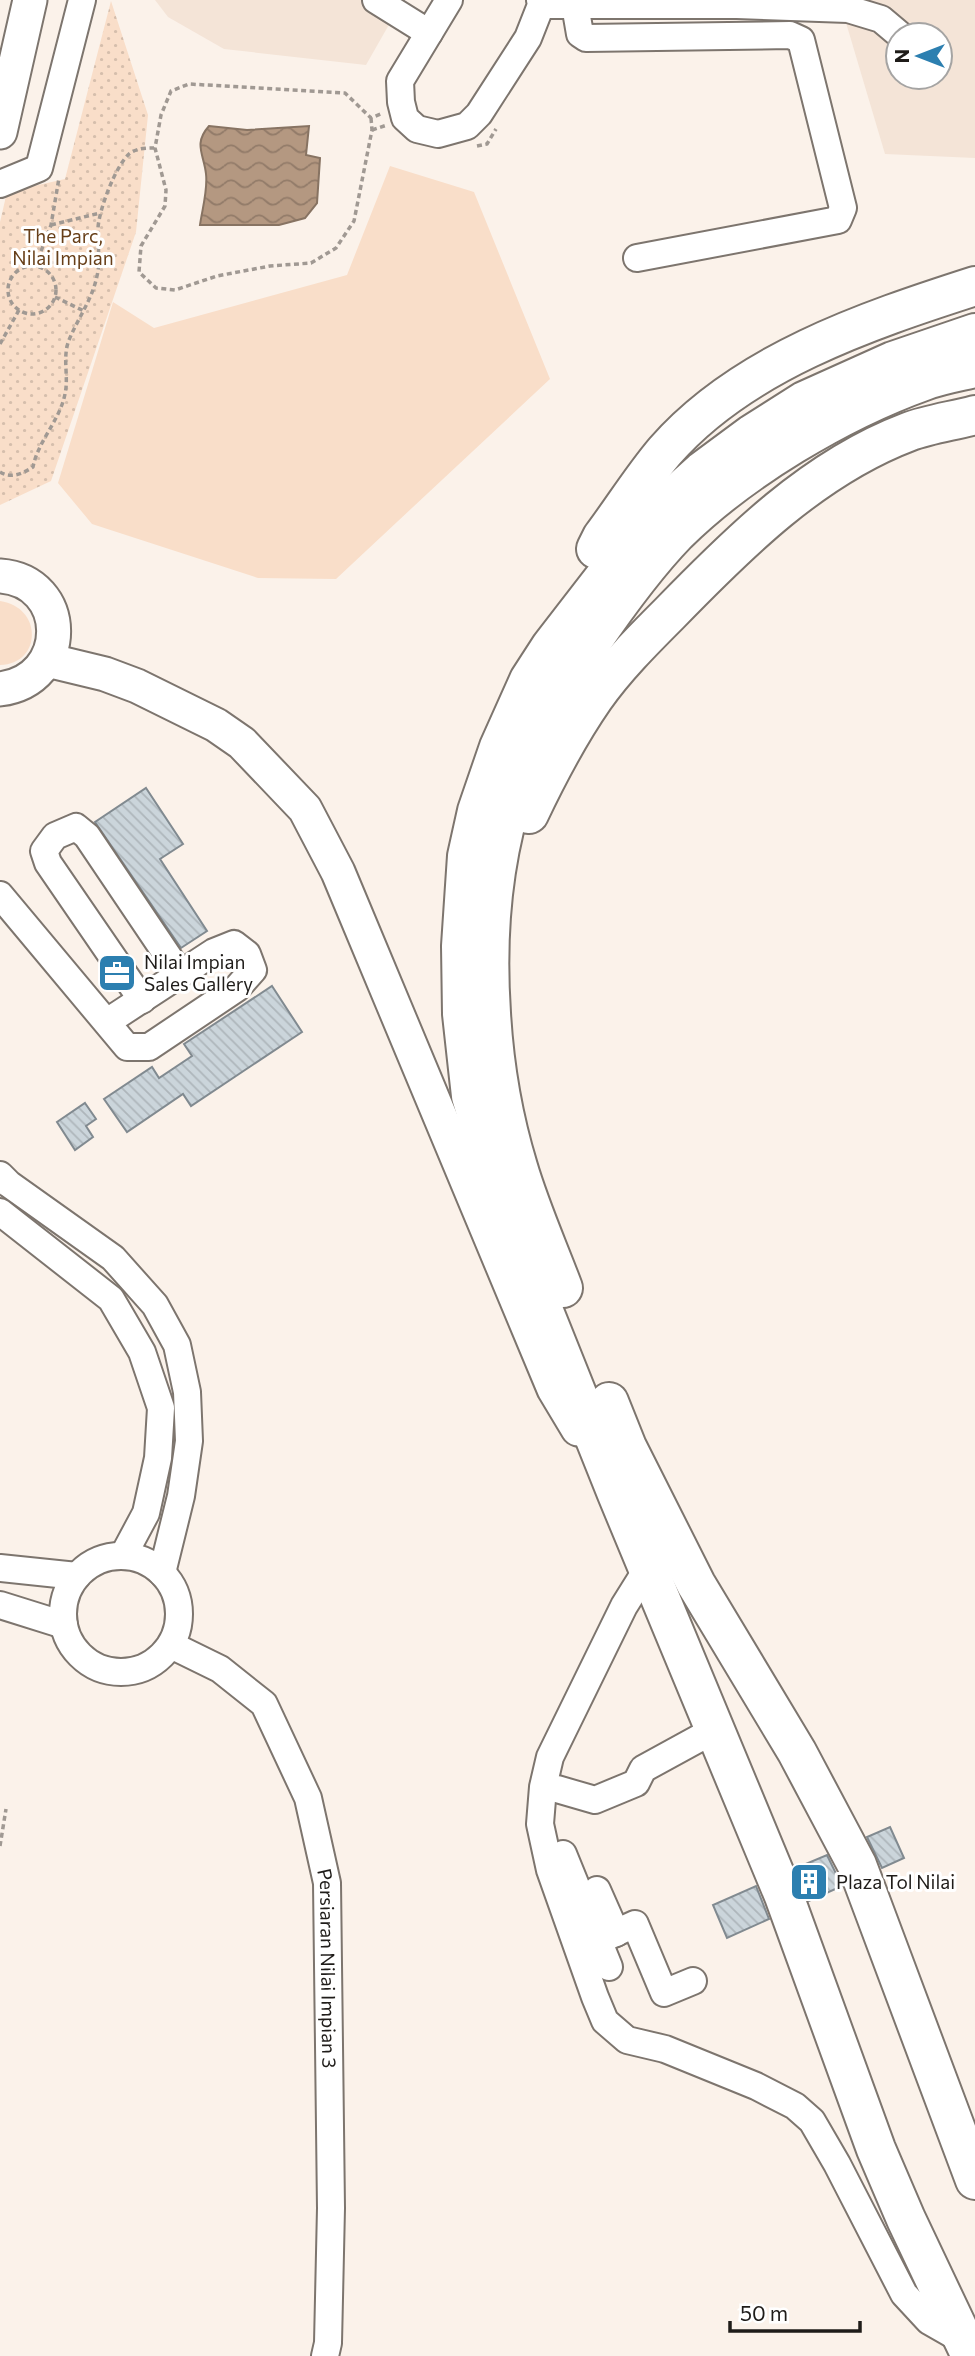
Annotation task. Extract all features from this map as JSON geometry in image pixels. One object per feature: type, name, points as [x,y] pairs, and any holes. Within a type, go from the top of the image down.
[{"type":"highway","points":[[551,646],[602,537],[665,451],[720,400],[765,370],[824,342],[887,315],[975,286]]},
{"type":"highway","points":[[968,2349],[876,2149],[784,1896],[509,1224],[471,1096],[462,1014],[461,946],[467,856],[477,811],[499,747],[528,680],[650,517],[702,471],[804,401],[893,361],[975,333]]},
{"type":"highway","points":[[975,368],[925,380],[852,412],[733,486],[678,533],[619,601],[573,670],[533,742],[515,790],[499,855],[492,903],[491,1013],[506,1125],[518,1169],[627,1447],[690,1571],[797,1752],[857,1865],[975,2180]]},
{"type":"highway","points":[[492,903],[513,872],[529,813],[557,758],[595,696],[699,583],[783,505],[843,463],[909,431],[975,415]]},
{"type":"main road","points":[[0,132],[30,0]]},
{"type":"main road","points":[[0,690],[28,681],[39,672],[53,645],[54,628],[43,598],[32,587],[1,575]]},
{"type":"main road","points":[[47,660],[104,674],[137,686],[216,725],[242,743],[305,809],[338,872],[554,1389],[617,1493]]},
{"type":"street","points":[[0,184],[39,168],[82,0]]},
{"type":"street","points":[[376,0],[429,33]]},
{"type":"street","points":[[449,0],[400,81],[405,118],[417,129],[438,134],[467,126],[479,114],[528,38],[540,3],[848,9],[884,22]]},
{"type":"street","points":[[575,5],[580,34],[586,38],[790,35],[801,40],[837,182],[843,208],[838,220],[637,258]]},
{"type":"street","points":[[142,1000],[48,863],[44,851],[55,836],[76,827],[87,836],[180,974]]},
{"type":"street","points":[[0,895],[127,1047],[149,1047],[237,988],[253,970],[247,954],[234,944],[214,952],[107,1022]]},
{"type":"street","points":[[0,1175],[113,1258],[155,1305],[177,1345],[187,1392],[188,1441],[181,1496],[162,1573]]},
{"type":"street","points":[[0,1212],[111,1298],[142,1352],[161,1408],[158,1458],[146,1513],[123,1556]]},
{"type":"street","points":[[123,1556],[137,1558],[162,1573],[173,1588],[179,1607],[178,1627],[171,1645],[145,1668],[111,1672],[94,1666],[80,1656],[70,1642],[64,1625],[63,1608],[68,1591],[78,1576],[91,1565],[106,1558],[123,1556]]},
{"type":"street","points":[[0,1567],[78,1576]]},
{"type":"street","points":[[652,1574],[615,1660],[573,1741],[557,1782],[569,1792],[595,1800],[636,1783],[643,1769],[716,1729]]},
{"type":"street","points":[[652,1574],[624,1606],[550,1757],[543,1787],[540,1824],[550,1870],[595,1997],[605,2021],[627,2040],[665,2049],[756,2086],[795,2106],[812,2121],[904,2294],[929,2321],[968,2349]]},
{"type":"street","points":[[0,1605],[64,1625]]},
{"type":"street","name":"Persiaran Nilai Impian 3","points":[[171,1645],[220,1669],[264,1704],[308,1798],[327,1883],[331,2208],[328,2343],[325,2356]]},
{"type":"street","points":[[569,1792],[556,1815],[564,1860],[607,1937]]},
{"type":"street","points":[[597,1889],[607,1937],[609,1967]]},
{"type":"street","points":[[607,1937],[635,1924],[664,1993],[693,1981]]},
{"type":"path","points":[[189,84],[345,93],[371,118],[372,130],[354,221],[336,248],[311,263],[270,266],[217,276],[175,290],[156,288],[139,272],[141,246],[165,206],[166,190],[155,148],[162,115],[171,91],[189,84]]},
{"type":"path","points":[[371,118],[386,112]]},
{"type":"path","points":[[372,130],[392,124]]},
{"type":"path","points":[[0,472],[14,476],[33,467],[36,454],[62,404],[65,393],[65,358],[69,341],[98,274],[98,226],[113,179],[129,154],[143,148],[155,148]]},
{"type":"path","points":[[51,225],[101,213]]},
{"type":"path","points":[[28,267],[43,269],[50,274],[56,289],[55,297],[45,310],[29,314],[19,310],[11,301],[9,286],[15,274],[28,267]]},
{"type":"path","points":[[55,297],[84,311]]},
{"type":"path","points":[[0,344],[19,310]]},
{"type":"path","points":[[0,1846],[6,1809]]},
{"type":"shaded area","points":[[155,0],[403,0],[366,65],[224,49],[168,17]]},
{"type":"shaded area","points":[[847,0],[975,0],[975,158],[885,154],[844,16]]},
{"type":"green space","name":"The Parc, Nilai Impian","points":[[111,1],[148,115],[136,232],[51,481],[0,505],[0,222],[7,192],[65,179]]},
{"type":"green space","points":[[390,166],[474,192],[550,379],[336,579],[258,578],[92,524],[58,483],[113,302],[154,328],[347,275]]},
{"type":"green space","points":[[0,601],[14,605],[24,613],[32,635],[30,646],[24,655],[14,662],[0,665]]},
{"type":"water","points":[[209,126],[247,130],[309,126],[306,155],[320,158],[317,203],[305,218],[279,225],[200,225],[206,180],[200,144]]},
{"type":"building","points":[[146,788],[183,844],[160,859],[207,931],[181,948],[95,822]]},
{"type":"building","points":[[272,986],[302,1032],[191,1106],[183,1094],[127,1132],[104,1099],[152,1067],[159,1078],[192,1056],[184,1044]]},
{"type":"building","points":[[85,1103],[96,1119],[86,1126],[93,1137],[75,1150],[57,1122]]},
{"type":"building","points":[[890,1827],[904,1858],[882,1868],[867,1837]]},
{"type":"building","points":[[827,1855],[842,1886],[809,1901],[796,1868]]},
{"type":"building","points":[[756,1886],[769,1919],[727,1938],[713,1905]]},
{"type":"place","name":"Nilai Impian Sales Gallery","points":[[117,973]]},
{"type":"place","name":"Plaza Tol Nilai","points":[[809,1882]]}]
